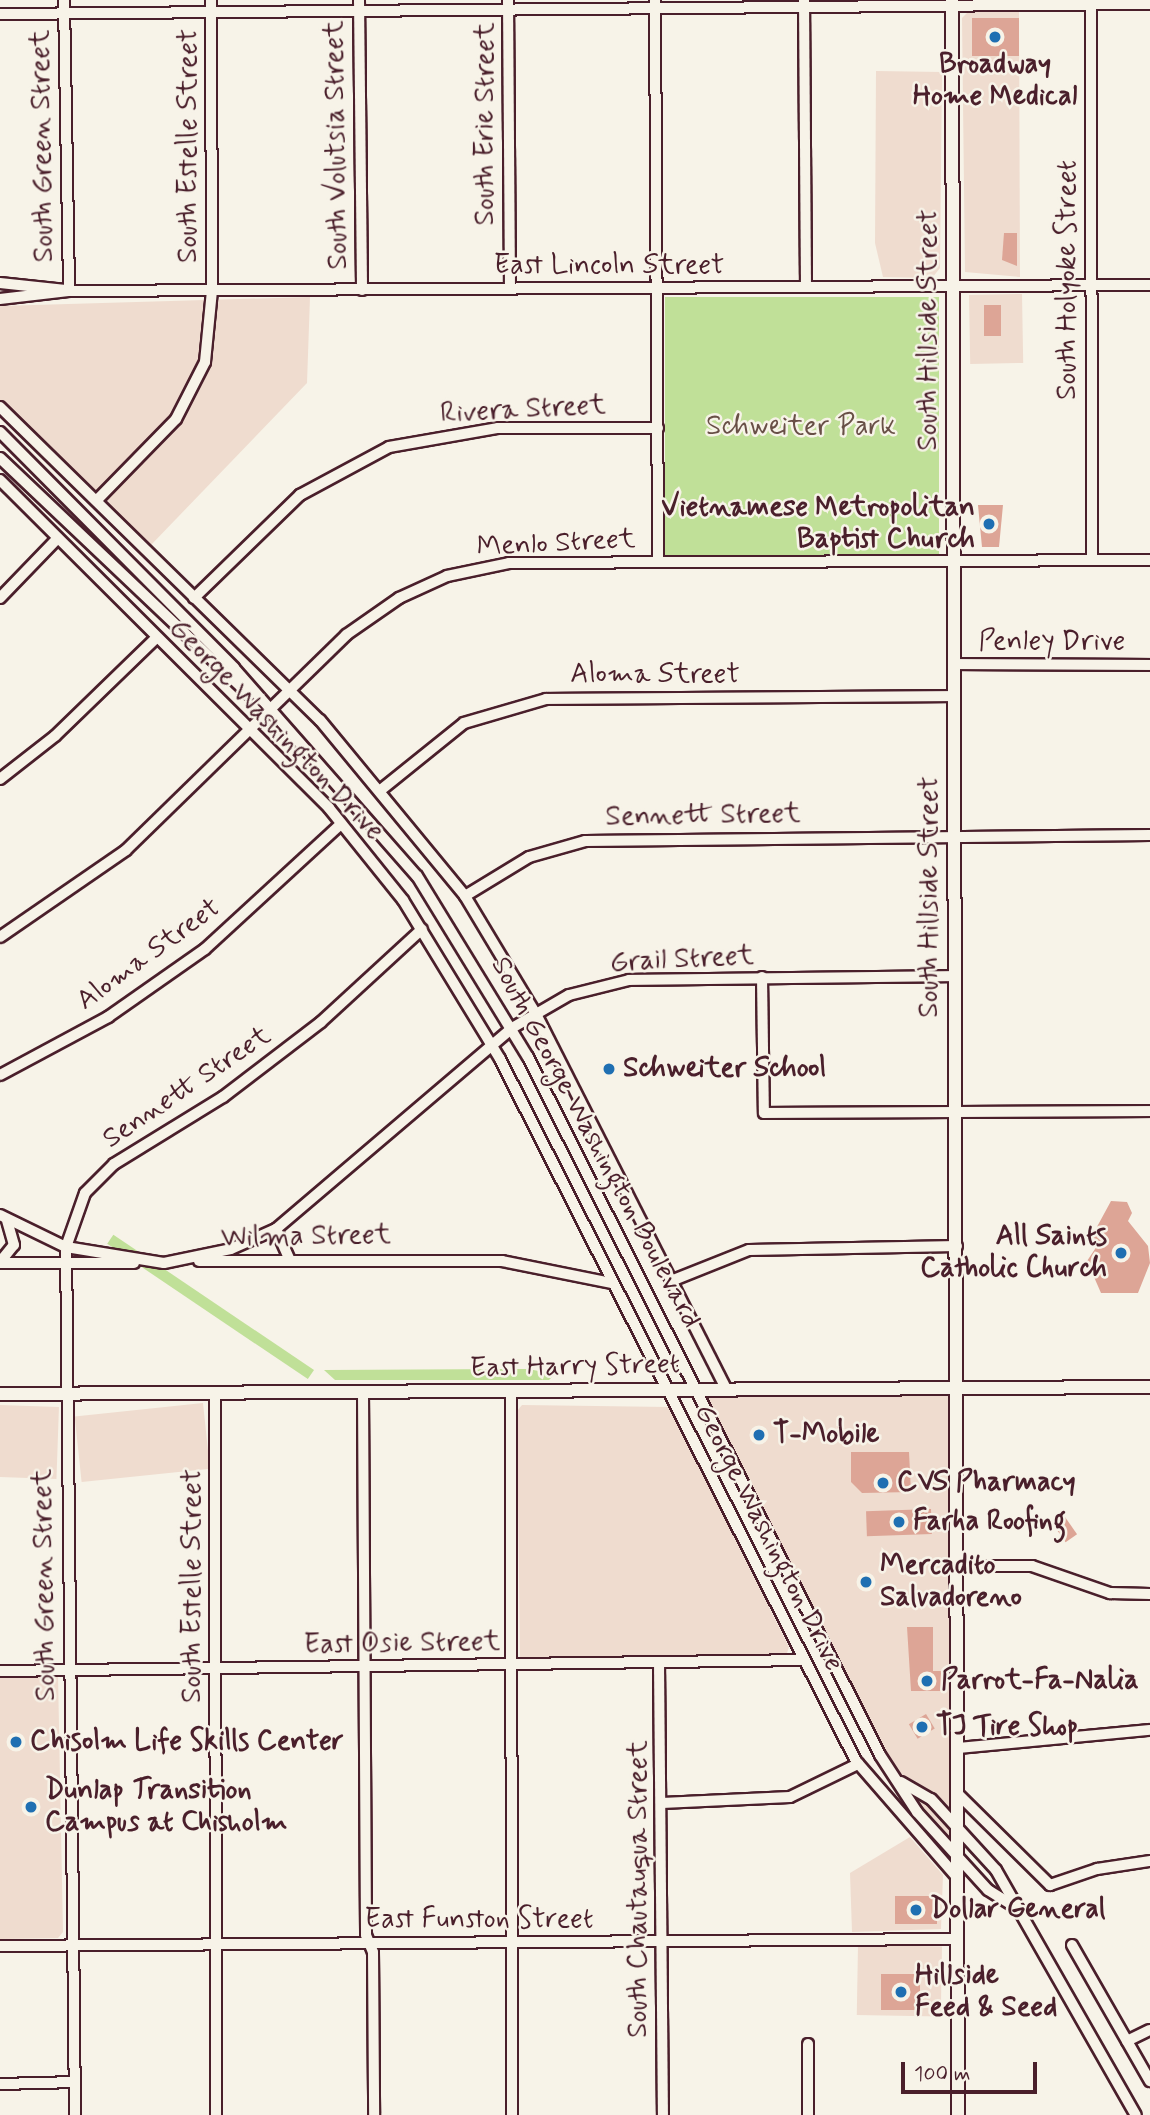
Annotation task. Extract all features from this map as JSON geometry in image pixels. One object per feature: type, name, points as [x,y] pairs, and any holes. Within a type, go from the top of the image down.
[{"type":"main road","name":"South Hillside Street","points":[[952,4],[958,1387],[957,1939]]},
{"type":"main road","name":"East Harry Street","points":[[0,1394],[511,1394],[696,1389],[1150,1387]]},
{"type":"main road","points":[[957,1939],[958,2115]]},
{"type":"street","name":"South Green Street","points":[[64,0],[69,291]]},
{"type":"street","name":"South Estelle Street","points":[[97,500],[191,396],[208,348],[212,291],[211,0]]},
{"type":"street","points":[[0,14],[211,12],[359,6],[1091,2],[1150,4]]},
{"type":"street","name":"South Holyoke Street","points":[[1091,2],[1092,560]]},
{"type":"street","points":[[804,4],[806,287]]},
{"type":"street","name":"South Erie Street","points":[[508,5],[510,289]]},
{"type":"street","points":[[655,5],[659,561]]},
{"type":"street","name":"South Volutsia Street","points":[[359,6],[362,290]]},
{"type":"street","name":"East Lincoln Street","points":[[0,283],[69,291],[1150,285]]},
{"type":"street","name":"East Lincoln Street","points":[[0,299],[69,291]]},
{"type":"street","name":"George Washington Drive","points":[[0,407],[289,690],[382,789],[465,896],[536,1014],[726,1389]]},
{"type":"street","name":"Rivera Street","points":[[194,598],[300,495],[389,447],[499,428],[657,428]]},
{"type":"street","name":"South George Washington Boulevard","points":[[0,432],[345,787],[417,876],[512,1028],[696,1389],[831,1666],[917,1812],[988,1890],[1018,1909]]},
{"type":"street","name":"South George Washington Boulevard","points":[[0,458],[269,710]]},
{"type":"street","name":"George Washington Drive","points":[[0,480],[156,638],[251,728],[341,824],[422,929],[492,1045],[858,1764],[957,1877]]},
{"type":"street","points":[[0,598],[58,538]]},
{"type":"street","name":"Menlo Street","points":[[0,937],[126,850],[289,690],[376,611],[447,576],[509,563],[1150,560]]},
{"type":"street","points":[[0,779],[55,736],[156,638]]},
{"type":"street","name":"Penley Drive","points":[[954,664],[1150,665]]},
{"type":"street","name":"Aloma Street","points":[[382,789],[464,723],[546,699],[955,696]]},
{"type":"street","name":"Aloma Street","points":[[0,1075],[108,1017],[205,949],[341,824]]},
{"type":"street","name":"Sennett Street","points":[[465,896],[563,844],[1150,835]]},
{"type":"street","name":"Sennett Street","points":[[65,1264],[66,1247],[85,1193],[114,1164],[234,1089],[321,1022],[422,929]]},
{"type":"street","name":"Grail Street","points":[[164,1263],[231,1249],[276,1229],[512,1028],[569,995],[629,980],[955,976]]},
{"type":"street","points":[[762,978],[764,1113],[1150,1111]]},
{"type":"street","points":[[3,1217],[66,1247],[164,1263]]},
{"type":"street","points":[[0,1263],[14,1245],[3,1217]]},
{"type":"street","points":[[276,1229],[289,1258]]},
{"type":"street","points":[[671,1281],[748,1250],[957,1246]]},
{"type":"street","name":"Wilma Street","points":[[0,1263],[164,1263],[289,1258],[502,1261],[611,1283]]},
{"type":"street","name":"South Green Street","points":[[65,1264],[75,2115]]},
{"type":"street","name":"South Estelle Street","points":[[215,1393],[216,2115]]},
{"type":"street","points":[[363,1393],[364,1667],[374,2115]]},
{"type":"street","points":[[511,1394],[512,2115]]},
{"type":"street","points":[[958,1566],[1032,1566],[1110,1593],[1150,1594]]},
{"type":"street","name":"East Osie Street","points":[[0,1671],[804,1660]]},
{"type":"street","name":"South Chautauqua Street","points":[[659,1663],[663,2115]]},
{"type":"street","points":[[958,1748],[1150,1730]]},
{"type":"street","points":[[662,1803],[790,1797],[858,1764]]},
{"type":"street","name":"South George Washington Boulevard","points":[[901,1782],[931,1798],[996,1870],[1136,2115]]},
{"type":"street","points":[[957,1793],[1050,1885],[1097,1869],[1150,1861]]},
{"type":"street","name":"East Funston Street","points":[[0,1946],[957,1939]]},
{"type":"street","points":[[1072,1945],[1150,2081]]},
{"type":"street","points":[[1127,2041],[1150,2030]]},
{"type":"street","points":[[808,2045],[808,2115]]},
{"type":"street","points":[[0,2084],[75,2082]]},
{"type":"shaded area","points":[[969,11],[1019,12],[1020,277],[965,272],[962,18]]},
{"type":"shaded area","points":[[876,71],[942,72],[940,268],[932,278],[883,277],[875,243]]},
{"type":"shaded area","points":[[1022,294],[1023,363],[970,364],[969,295]]},
{"type":"shaded area","points":[[310,297],[307,383],[151,545],[0,401],[0,306]]},
{"type":"shaded area","points":[[958,1387],[956,1854],[917,1812],[880,1755],[696,1389]]},
{"type":"shaded area","points":[[203,1403],[210,1469],[82,1482],[75,1416]]},
{"type":"shaded area","points":[[0,1405],[59,1407],[56,1479],[0,1477]]},
{"type":"shaded area","points":[[522,1405],[669,1407],[789,1647],[786,1656],[520,1657],[517,1411]]},
{"type":"shaded area","name":"Dunlap Transition Campus at Chisholm","points":[[58,1675],[63,1932],[58,1938],[0,1939],[0,1676]]},
{"type":"shaded area","points":[[910,1837],[943,1875],[941,1929],[852,1932],[850,1873]]},
{"type":"shaded area","points":[[858,1945],[942,1946],[941,2016],[857,2015]]},
{"type":"green space","name":"Schweiter Park","points":[[665,297],[939,297],[939,556],[665,556]]},
{"type":"green space","points":[[113,1235],[314,1370],[308,1379],[107,1244]]},
{"type":"green space","points":[[528,1369],[555,1374],[549,1380],[335,1380],[324,1370]]},
{"type":"building","name":"Broadway Home Medical","points":[[972,18],[1019,18],[1019,56],[972,56]]},
{"type":"building","points":[[1004,233],[1017,233],[1017,266],[1002,260]]},
{"type":"building","points":[[984,305],[1001,305],[1001,336],[984,336]]},
{"type":"building","name":"Vietnamese Metropolitan Baptist Church","points":[[978,505],[1003,505],[999,547],[982,547]]},
{"type":"building","name":"All Saints Catholic Church","points":[[1111,1201],[1127,1202],[1132,1213],[1128,1221],[1148,1246],[1150,1263],[1138,1293],[1101,1293],[1087,1261],[1099,1243],[1092,1236]]},
{"type":"building","name":"CVS Pharmacy","points":[[851,1452],[909,1452],[911,1492],[862,1493],[851,1482]]},
{"type":"building","name":"Farha Roofing","points":[[931,1509],[932,1534],[867,1536],[866,1511]]},
{"type":"building","points":[[1065,1517],[1077,1534],[1066,1542],[1054,1525]]},
{"type":"building","points":[[907,1627],[933,1627],[933,1671],[943,1671],[943,1691],[911,1691]]},
{"type":"building","name":"TJ Tire Shop","points":[[926,1714],[935,1729],[918,1739],[909,1724]]},
{"type":"building","name":"Dollar General","points":[[895,1896],[937,1896],[937,1924],[895,1924]]},
{"type":"building","name":"Hillside Feed & Seed","points":[[881,1974],[920,1974],[920,2010],[881,2010]]},
{"type":"place","name":"Broadway Home Medical","points":[[995,37]]},
{"type":"place","name":"Vietnamese Metropolitan Baptist Church","points":[[989,524]]},
{"type":"place","name":"Schweiter School","points":[[609,1069]]},
{"type":"place","name":"All Saints Catholic Church","points":[[1121,1253]]},
{"type":"place","name":"T-Mobile","points":[[759,1435]]},
{"type":"place","name":"CVS Pharmacy","points":[[883,1483]]},
{"type":"place","name":"Farha Roofing","points":[[899,1522]]},
{"type":"place","name":"Mercadito Salvadoreno","points":[[866,1582]]},
{"type":"place","name":"Parrot-Fa-Nalia","points":[[927,1681]]},
{"type":"place","name":"TJ Tire Shop","points":[[922,1727]]},
{"type":"place","name":"Chisolm Life Skills Center","points":[[16,1742]]},
{"type":"place","name":"Dunlap Transition Campus at Chisholm","points":[[31,1807]]},
{"type":"place","name":"Dollar General","points":[[916,1910]]},
{"type":"place","name":"Hillside Feed & Seed","points":[[901,1992]]}]
